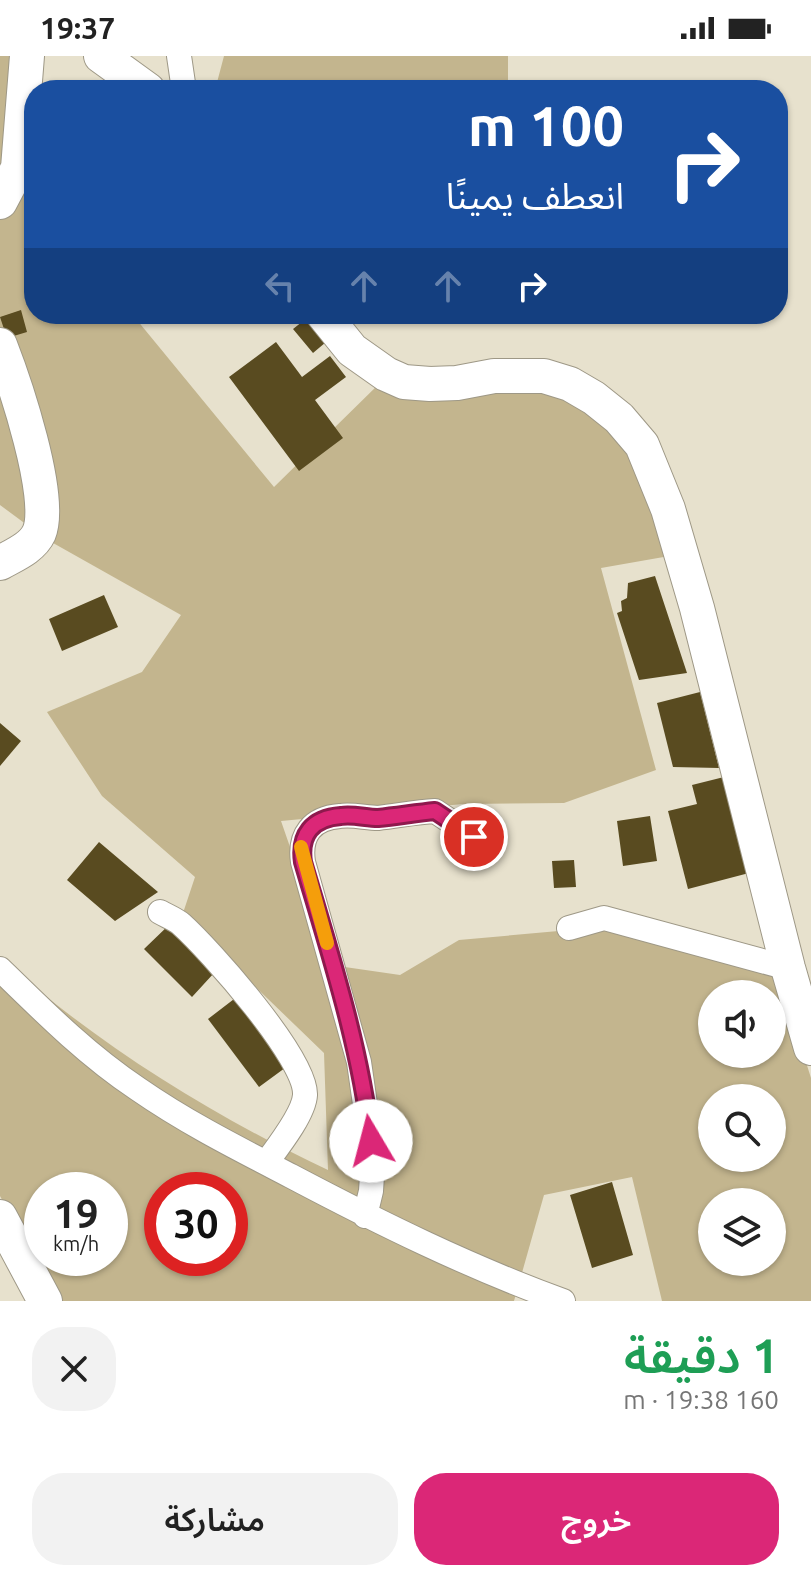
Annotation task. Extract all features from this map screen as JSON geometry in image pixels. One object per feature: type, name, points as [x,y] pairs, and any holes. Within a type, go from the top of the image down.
[{"type":"street","points":[[26,80],[27,56]]},
{"type":"street","points":[[101,56],[134,80]]},
{"type":"street","points":[[179,56],[183,80]]},
{"type":"street","points":[[0,202],[18,168],[24,109]]},
{"type":"street","points":[[331,324],[352,350],[378,369],[404,382],[430,384],[494,376],[544,376],[570,384],[594,398],[633,431],[663,496],[697,608],[788,968],[809,1033]]},
{"type":"street","points":[[0,345],[27,423],[43,515],[38,536],[32,543],[0,563]]},
{"type":"street","points":[[365,1216],[371,1191],[373,1160],[359,1062],[301,846],[307,832],[319,822],[340,816],[372,818],[435,811],[474,837]]},
{"type":"street","points":[[160,912],[179,923],[246,994],[299,1068],[306,1096],[291,1128],[266,1163]]},
{"type":"street","points":[[569,928],[604,918],[788,968]]},
{"type":"street","points":[[0,969],[64,1032],[136,1088],[200,1128],[365,1216],[496,1276],[563,1301]]},
{"type":"street","points":[[0,1217],[45,1301]]},
{"type":"shaded area","points":[[0,56],[42,56],[40,80],[24,80],[24,324],[140,324],[274,487],[382,381],[516,374],[618,416],[675,555],[601,568],[656,770],[564,803],[463,804],[281,821],[331,965],[400,975],[459,940],[592,928],[778,974],[780,980],[698,980],[698,1068],[786,1068],[786,999],[811,1078],[811,1301],[662,1301],[632,1177],[544,1195],[514,1301],[57,1301],[43,1276],[128,1276],[128,1172],[24,1172],[24,1240],[0,1196],[0,958],[76,1020],[156,1076],[240,1125],[328,1170],[324,1053],[182,916],[195,877],[102,796],[47,712],[142,672],[181,615],[46,539],[0,505]]},
{"type":"shaded area","points":[[224,56],[508,56],[508,80],[218,80]]},
{"type":"building","points":[[21,310],[27,332],[7,338],[0,317]]},
{"type":"building","points":[[299,324],[321,324],[332,337],[313,353],[293,329]]},
{"type":"building","points":[[276,342],[302,377],[330,356],[346,377],[315,400],[343,438],[299,471],[229,377]]},
{"type":"building","points":[[655,576],[687,673],[639,680],[617,613],[622,611],[621,601],[627,598],[628,583]]},
{"type":"building","points":[[104,595],[118,627],[62,651],[49,619]]},
{"type":"building","points":[[700,692],[719,768],[673,767],[657,703]]},
{"type":"building","points":[[0,723],[21,741],[0,766]]},
{"type":"building","points":[[724,777],[749,873],[688,889],[668,811],[697,804],[692,785]]},
{"type":"building","points":[[650,816],[657,861],[623,866],[617,821]]},
{"type":"building","points":[[99,842],[158,892],[115,921],[67,880]]},
{"type":"building","points":[[574,860],[576,887],[554,888],[552,861]]},
{"type":"building","points":[[171,923],[214,973],[192,997],[144,949]]},
{"type":"building","points":[[238,996],[289,1065],[259,1087],[208,1019]]},
{"type":"building","points":[[612,1182],[633,1255],[592,1268],[570,1195]]},
{"type":"slow traffic","points":[[301,847],[327,943]]},
{"type":"route","points":[[371,1141],[359,1062],[301,846],[307,832],[319,822],[340,816],[372,818],[435,811],[474,837]]}]
